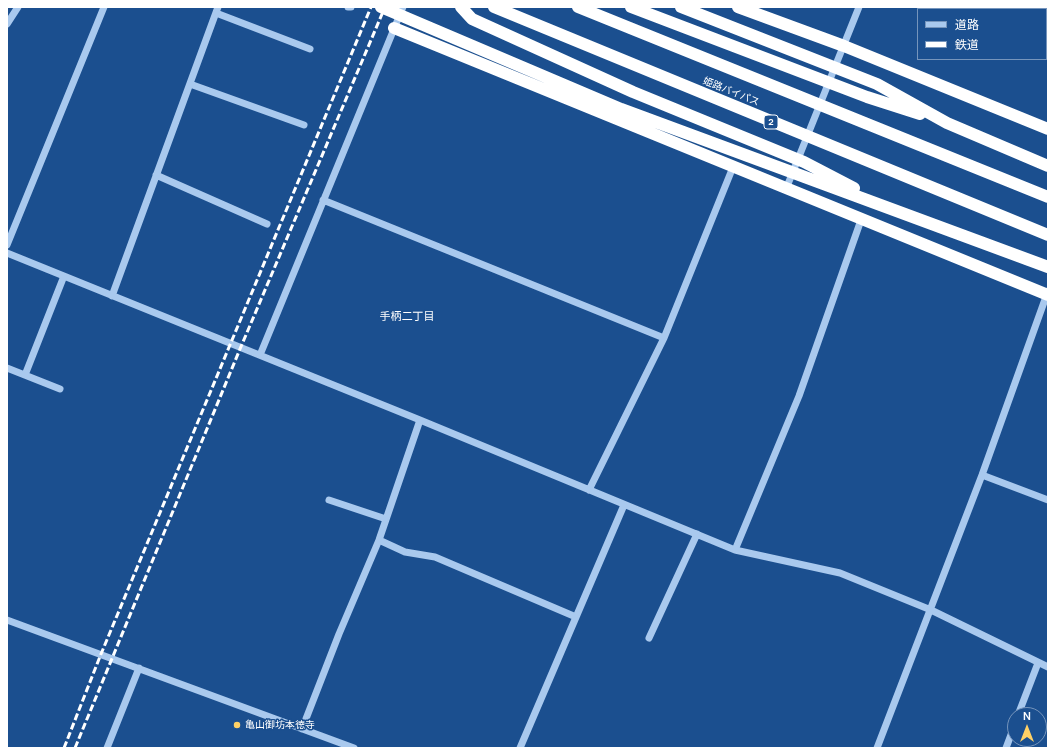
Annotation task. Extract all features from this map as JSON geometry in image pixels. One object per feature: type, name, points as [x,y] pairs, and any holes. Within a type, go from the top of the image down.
[{"type":"highway","points":[[381,7],[621,109],[1048,267]]},
{"type":"highway","points":[[461,7],[472,19],[633,92],[804,162],[901,212]]},
{"type":"highway","name":"姫路バイパス","points":[[494,7],[1048,235]]},
{"type":"highway","points":[[578,7],[1048,197]]},
{"type":"highway","points":[[631,7],[867,97],[948,123],[1048,166]]},
{"type":"highway","points":[[681,7],[877,84],[948,123]]},
{"type":"highway","points":[[738,7],[844,46],[1048,129]]},
{"type":"highway","points":[[394,28],[862,220],[1048,293]]},
{"type":"street","points":[[7,24],[18,7]]},
{"type":"street","points":[[7,245],[104,7]]},
{"type":"street","points":[[260,355],[403,7]]},
{"type":"street","points":[[786,189],[859,7]]},
{"type":"street","points":[[112,296],[217,10],[310,49]]},
{"type":"street","points":[[190,84],[304,125]]},
{"type":"street","points":[[589,490],[664,338],[733,167]]},
{"type":"street","points":[[156,175],[267,224]]},
{"type":"street","points":[[323,200],[664,338]]},
{"type":"street","points":[[734,550],[799,396],[862,220]]},
{"type":"street","points":[[7,253],[420,420],[734,550],[840,573],[931,610],[1048,667]]},
{"type":"street","points":[[25,375],[64,276]]},
{"type":"street","points":[[877,748],[982,475],[1048,293]]},
{"type":"street","points":[[7,368],[60,389]]},
{"type":"street","points":[[302,729],[339,634],[379,540],[420,420]]},
{"type":"street","points":[[982,475],[1048,500]]},
{"type":"street","points":[[329,500],[386,519]]},
{"type":"street","points":[[520,748],[624,504]]},
{"type":"street","points":[[649,638],[697,534]]},
{"type":"street","points":[[379,540],[405,552],[435,557],[576,617]]},
{"type":"street","points":[[7,620],[354,748]]},
{"type":"street","points":[[1021,707],[1038,662]]},
{"type":"street","points":[[107,748],[139,668]]},
{"type":"railway","points":[[64,748],[101,654],[371,7]]},
{"type":"railway","points":[[75,748],[240,349],[385,7]]},
{"type":"place","name":"亀山御坊本徳寺","points":[[237,725]]},
{"type":"district","name":"手柄二丁目","points":[[407,317]]}]
